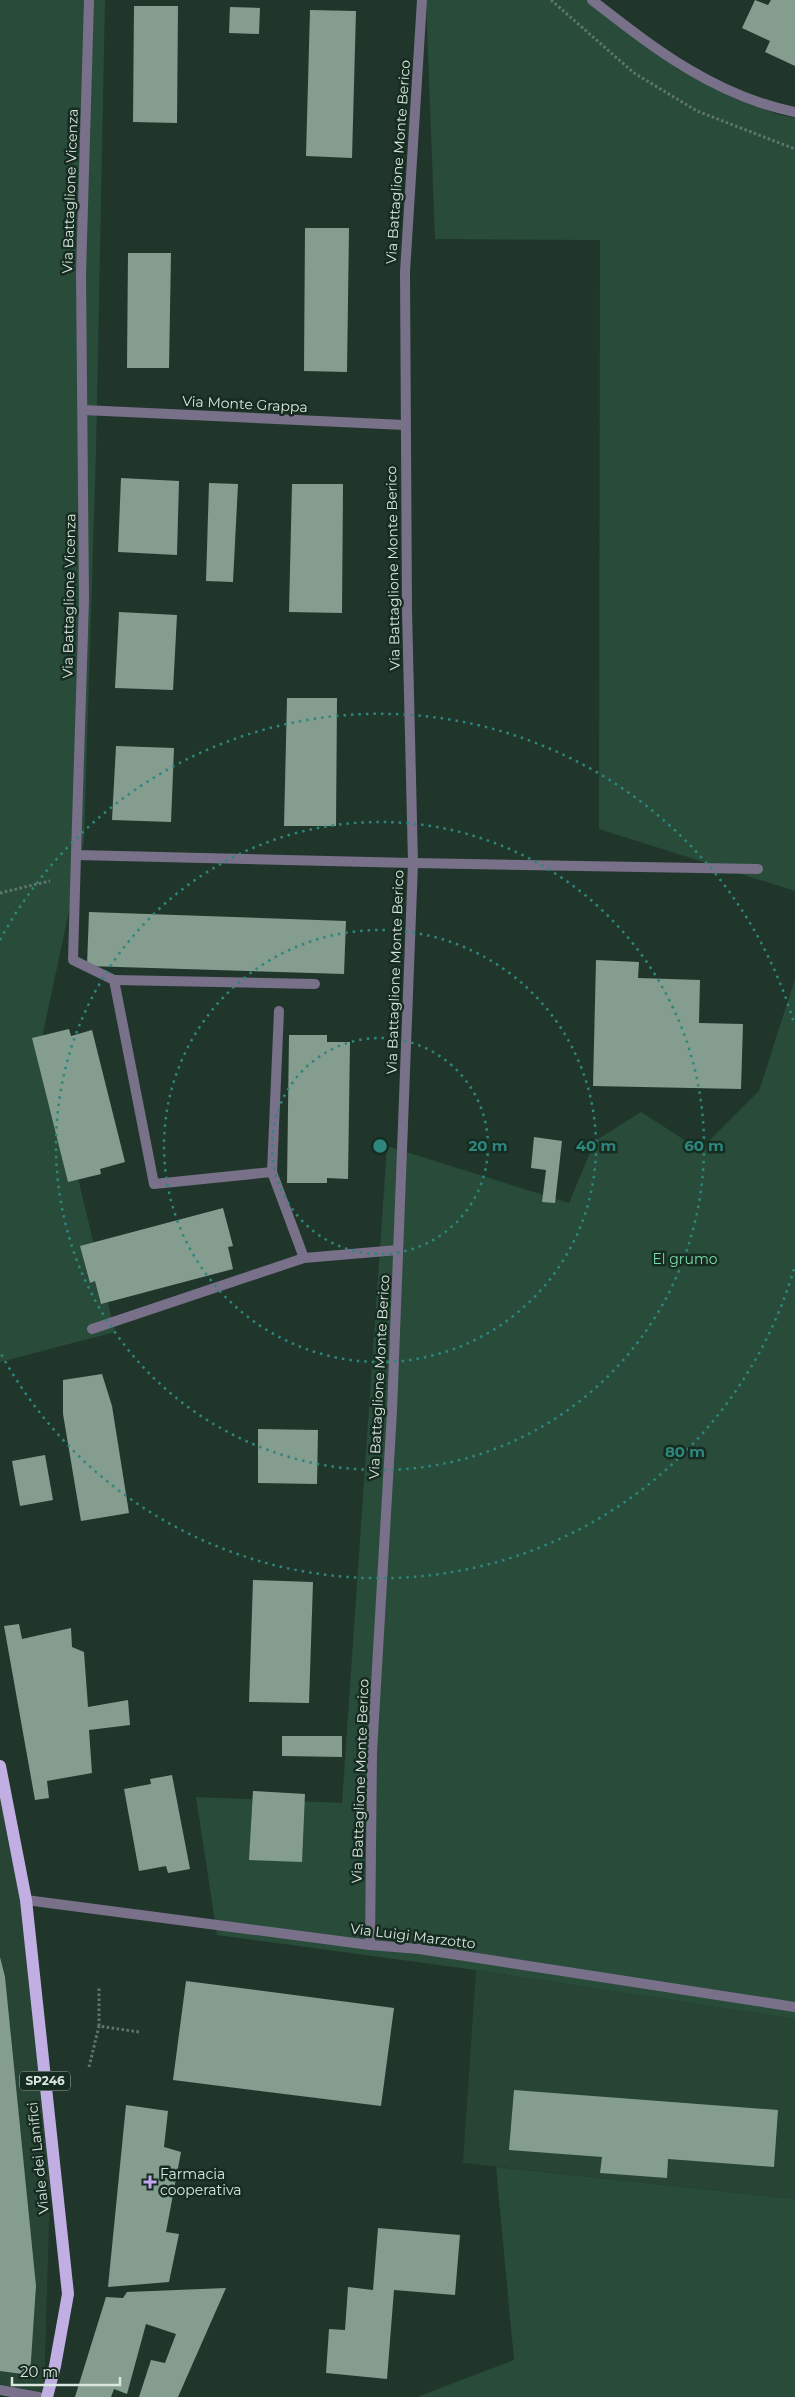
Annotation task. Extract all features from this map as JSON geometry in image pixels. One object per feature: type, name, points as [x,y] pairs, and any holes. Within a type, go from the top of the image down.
[{"type":"main road","name":"Viale dei Lanifici","points":[[0,1766],[26,1900],[68,2294],[55,2366],[46,2397]]},
{"type":"street","name":"Via Battaglione Vicenza","points":[[89,0],[81,274],[84,600],[73,960],[114,980]]},
{"type":"street","name":"Via Battaglione Monte Berico","points":[[370,1945],[372,1753],[392,1411],[413,863],[405,425],[405,272],[422,0]]},
{"type":"street","points":[[592,0],[654,48],[712,84],[773,108],[795,112]]},
{"type":"street","name":"Via Monte Grappa","points":[[83,410],[405,425]]},
{"type":"street","points":[[76,855],[758,869]]},
{"type":"street","points":[[272,1172],[154,1184],[114,980],[315,984]]},
{"type":"street","points":[[279,1011],[272,1172],[304,1258]]},
{"type":"street","points":[[92,1329],[304,1258],[398,1250]]},
{"type":"street","name":"Via Luigi Marzotto","points":[[26,1900],[370,1945],[418,1949],[795,2007]]},
{"type":"street","points":[[0,2390],[39,2397]]},
{"type":"path","points":[[0,894],[75,875]]},
{"type":"path","points":[[89,2067],[99,2026],[99,1986]]},
{"type":"path","points":[[99,2026],[138,2032]]},
{"type":"shaded area","points":[[0,1783],[34,1950],[52,2119],[44,2392],[0,2385]]},
{"type":"shaded area","points":[[476,1970],[795,2019],[795,2199],[463,2163]]},
{"type":"green space","points":[[0,0],[105,0],[96,451],[84,841],[43,1033],[115,1332],[0,1362]]},
{"type":"green space","points":[[426,0],[594,0],[677,69],[776,114],[795,118],[795,891],[599,829],[600,240],[435,239]]},
{"type":"green space","name":"El grumo","points":[[795,979],[795,2019],[476,1970],[217,1935],[196,1797],[342,1803],[387,1146],[569,1203],[595,1141],[641,1112],[700,1150],[759,1091]]},
{"type":"green space","points":[[496,2167],[795,2199],[795,2397],[417,2397],[514,2360]]},
{"type":"building","points":[[755,0],[768,5],[771,0],[795,0],[795,66],[765,52],[770,41],[742,28]]},
{"type":"building","points":[[134,6],[178,6],[177,123],[133,122]]},
{"type":"building","points":[[230,7],[260,8],[259,34],[229,33]]},
{"type":"building","points":[[310,10],[356,11],[352,158],[306,156]]},
{"type":"building","points":[[305,228],[349,228],[347,372],[304,371]]},
{"type":"building","points":[[128,253],[171,253],[169,368],[127,368]]},
{"type":"building","points":[[121,478],[179,481],[177,555],[118,552]]},
{"type":"building","points":[[209,483],[238,484],[233,582],[206,581]]},
{"type":"building","points":[[292,484],[343,484],[342,613],[289,612]]},
{"type":"building","points":[[119,612],[177,615],[173,690],[115,688]]},
{"type":"building","points":[[287,698],[337,698],[336,826],[284,826]]},
{"type":"building","points":[[116,746],[174,748],[171,822],[112,820]]},
{"type":"building","points":[[89,912],[346,921],[344,974],[87,966]]},
{"type":"building","points":[[596,960],[639,962],[638,978],[700,980],[699,1023],[743,1024],[741,1089],[593,1086]]},
{"type":"building","points":[[69,1029],[71,1036],[92,1030],[125,1162],[100,1169],[101,1174],[68,1182],[32,1038]]},
{"type":"building","points":[[289,1035],[327,1035],[327,1042],[350,1042],[348,1179],[327,1178],[327,1183],[287,1183]]},
{"type":"building","points":[[534,1137],[562,1141],[555,1203],[542,1202],[546,1170],[531,1168]]},
{"type":"building","points":[[223,1208],[233,1246],[228,1247],[233,1269],[101,1304],[95,1281],[90,1283],[80,1246]]},
{"type":"building","points":[[102,1374],[112,1406],[129,1513],[81,1521],[63,1414],[63,1380]]},
{"type":"building","points":[[258,1429],[318,1430],[317,1484],[258,1483]]},
{"type":"building","points":[[45,1455],[53,1500],[20,1506],[12,1461]]},
{"type":"building","points":[[253,1580],[313,1582],[309,1703],[249,1702]]},
{"type":"building","points":[[19,1624],[22,1639],[71,1628],[72,1647],[84,1652],[88,1707],[128,1700],[130,1725],[89,1730],[92,1773],[47,1781],[49,1798],[35,1800],[4,1626]]},
{"type":"building","points":[[282,1736],[342,1736],[342,1757],[282,1756]]},
{"type":"building","points":[[172,1775],[190,1869],[168,1873],[166,1866],[139,1871],[124,1789],[151,1784],[150,1779]]},
{"type":"building","points":[[253,1791],[305,1794],[302,1862],[249,1860]]},
{"type":"building","points":[[0,1957],[5,1977],[36,2286],[30,2375],[0,2371]]},
{"type":"building","points":[[186,1981],[394,2008],[381,2106],[173,2080]]},
{"type":"building","points":[[514,2090],[778,2110],[774,2167],[668,2159],[667,2178],[600,2173],[602,2157],[509,2150]]},
{"type":"building","points":[[126,2105],[168,2111],[164,2147],[181,2152],[166,2232],[179,2234],[169,2282],[108,2287]]},
{"type":"building","points":[[378,2228],[460,2235],[455,2295],[394,2290],[387,2379],[326,2373],[329,2329],[345,2330],[348,2287],[373,2290]]},
{"type":"building","points":[[226,2288],[178,2397],[139,2397],[151,2360],[165,2363],[176,2334],[146,2324],[127,2394],[114,2389],[111,2397],[75,2397],[106,2297],[123,2298],[127,2292]]},
{"type":"place","name":"Farmacia cooperativa","points":[[150,2182]]}]
